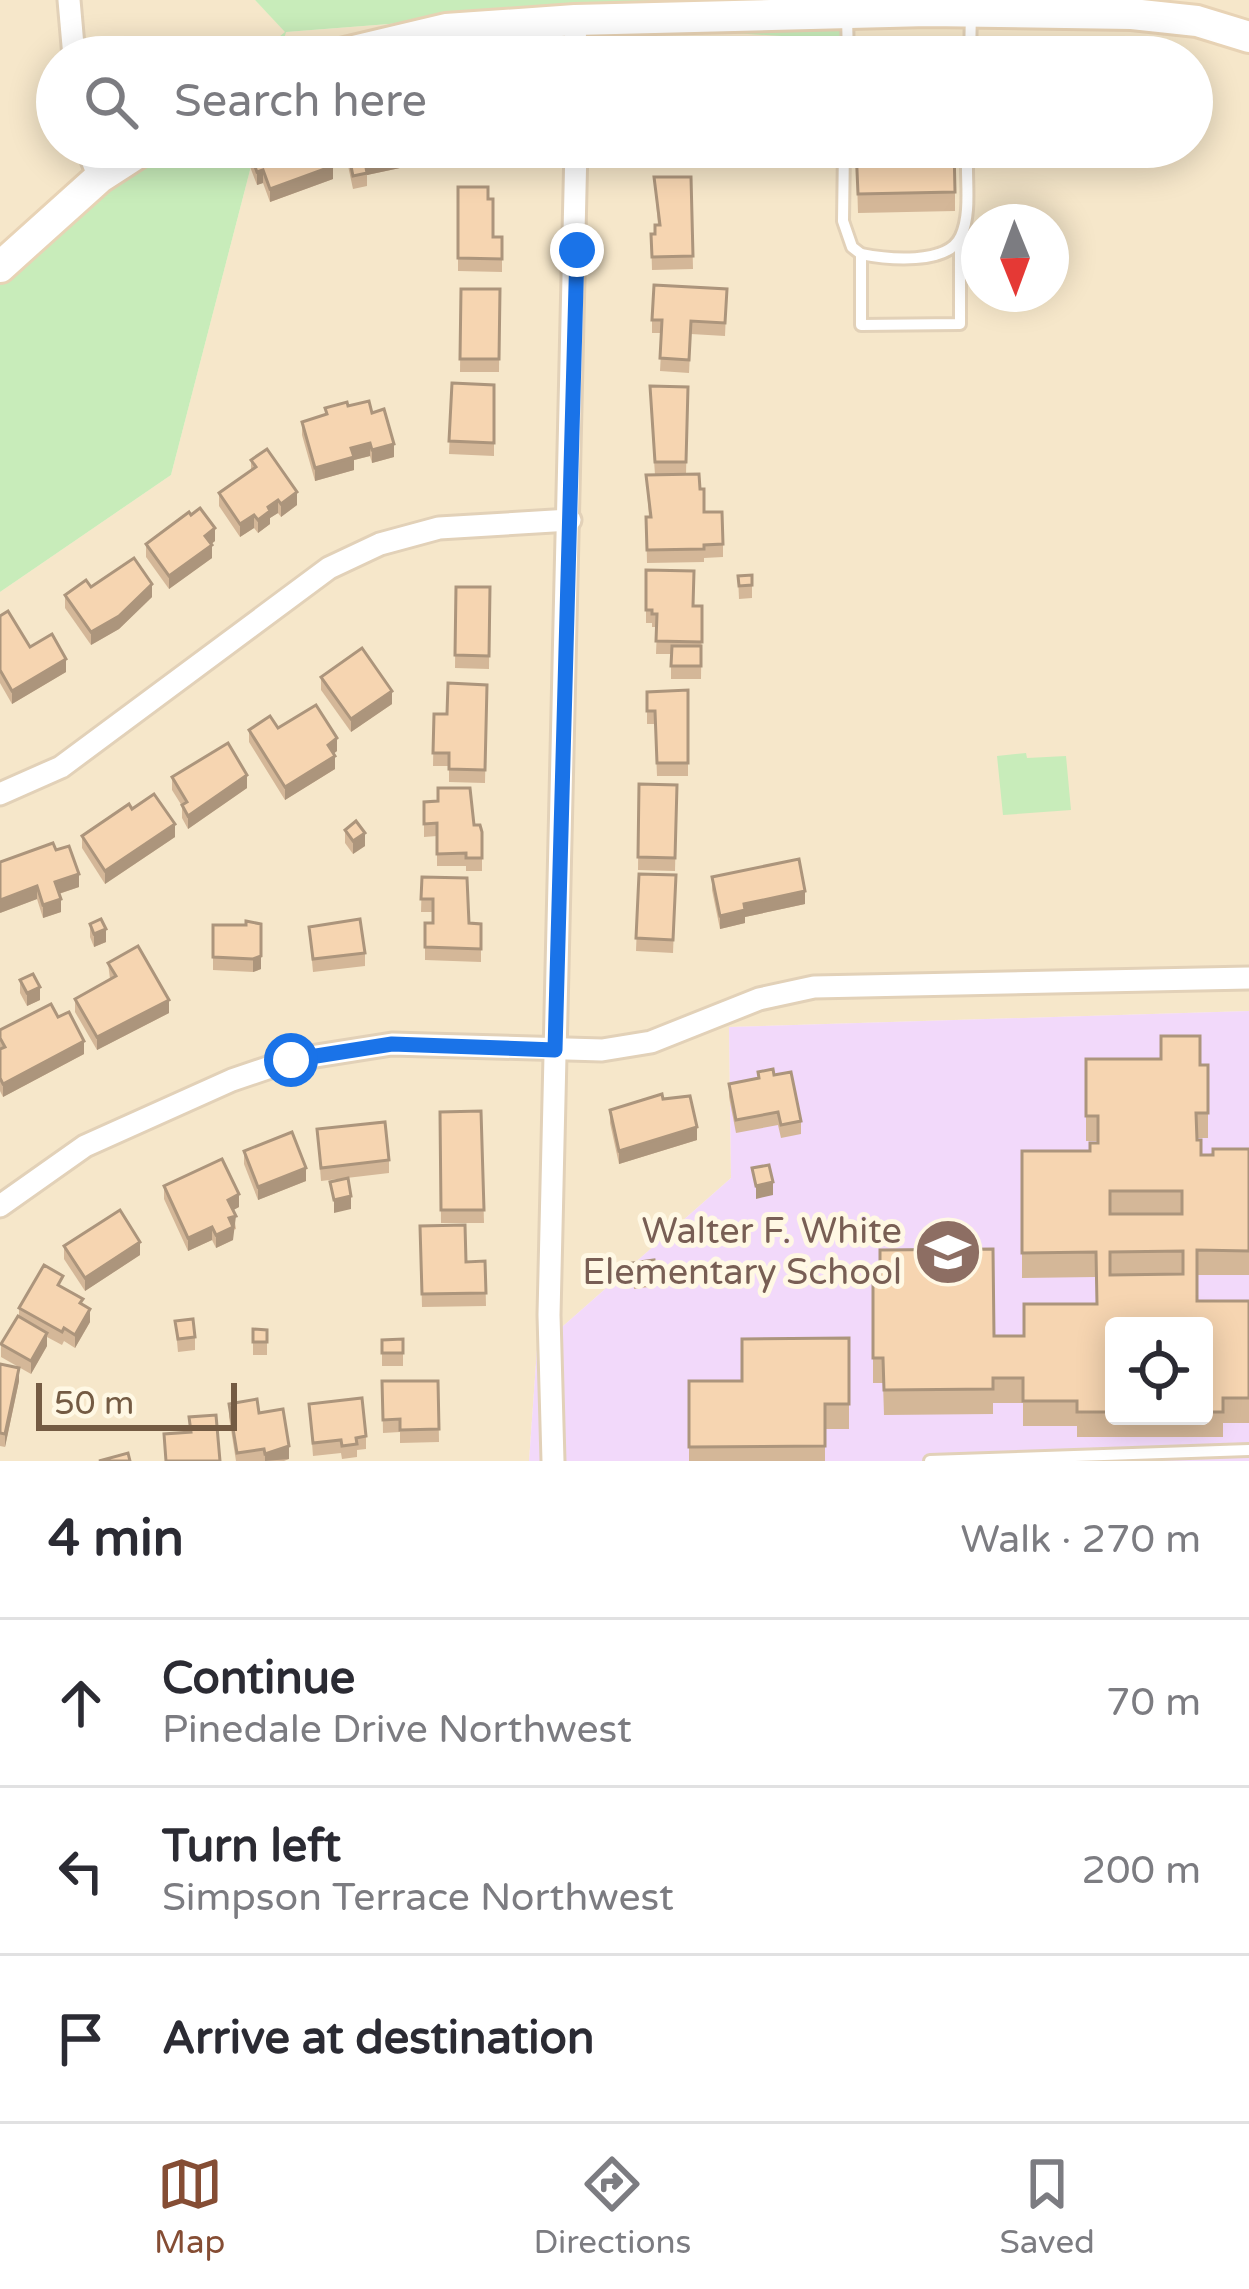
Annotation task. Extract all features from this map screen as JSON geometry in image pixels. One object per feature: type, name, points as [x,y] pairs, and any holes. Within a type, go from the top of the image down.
[{"type":"main road","points":[[416,36],[446,29],[575,20],[970,11],[1132,14],[1197,21],[1249,38]]},
{"type":"main road","points":[[0,267],[115,168]]},
{"type":"street","points":[[69,0],[72,36]]},
{"type":"street","points":[[575,20],[575,36]]},
{"type":"street","points":[[95,168],[100,178]]},
{"type":"street","points":[[553,1461],[549,1316],[576,168]]},
{"type":"street","points":[[0,794],[62,767],[329,568],[380,544],[440,528],[570,520]]},
{"type":"street","points":[[0,1206],[85,1147],[232,1080],[291,1060],[392,1044],[602,1050],[651,1042],[760,999],[814,987],[1249,978]]},
{"type":"lane","points":[[970,11],[970,36]]},
{"type":"lane","points":[[847,14],[848,36]]},
{"type":"lane","points":[[844,168],[843,221],[852,247],[861,254],[894,258],[935,254],[960,240]]},
{"type":"lane","points":[[861,254],[862,325],[960,324],[960,240],[967,210],[967,168]]},
{"type":"lane","points":[[930,1461],[1249,1450]]},
{"type":"shaded area","points":[[0,0],[255,0],[286,32],[480,17],[844,0],[1249,0],[1249,1011],[729,1027],[731,1178],[537,1349],[529,1461],[0,1461],[0,592],[171,475],[251,168],[1213,168],[1213,36],[36,36],[36,168],[115,168],[0,259]]},
{"type":"shaded area","name":"Walter F. White Elementary School","points":[[1249,1011],[1249,1461],[529,1461],[537,1349],[731,1178],[729,1027]]},
{"type":"green space","points":[[255,0],[844,0],[845,36],[479,17],[280,36],[285,32]]},
{"type":"green space","points":[[115,168],[251,168],[171,475],[0,592],[0,259]]},
{"type":"green space","points":[[1026,753],[1027,758],[1066,756],[1071,810],[1003,815],[997,756]]},
{"type":"building","points":[[255,168],[328,168],[270,189],[263,170]]},
{"type":"building","points":[[351,168],[366,168],[367,173],[353,176]]},
{"type":"building","points":[[857,168],[954,168],[955,192],[858,194]]},
{"type":"building","points":[[654,177],[691,177],[693,256],[652,257],[651,234],[660,225]]},
{"type":"building","points":[[458,187],[488,187],[488,199],[493,199],[493,237],[502,237],[502,259],[458,258]]},
{"type":"building","points":[[654,285],[727,289],[725,323],[691,321],[689,360],[660,358],[662,320],[652,320]]},
{"type":"building","points":[[461,289],[500,289],[499,359],[460,359]]},
{"type":"building","points":[[452,383],[494,385],[494,443],[449,441]]},
{"type":"building","points":[[650,386],[688,387],[686,462],[655,462]]},
{"type":"building","points":[[369,401],[372,413],[384,409],[394,444],[372,450],[370,443],[351,448],[354,457],[315,468],[302,422],[327,414],[325,408]]},
{"type":"building","points":[[267,449],[297,492],[268,507],[270,511],[258,520],[254,515],[240,524],[219,493],[256,467],[251,460]]},
{"type":"building","points":[[699,474],[704,512],[722,512],[723,544],[647,550],[646,517],[651,517],[646,475]]},
{"type":"building","points":[[200,508],[215,528],[205,536],[212,545],[169,576],[146,544]]},
{"type":"building","points":[[134,558],[152,584],[119,616],[91,632],[65,595],[86,580],[91,587]]},
{"type":"building","points":[[646,570],[694,571],[693,606],[702,606],[702,642],[656,641],[657,614],[646,610]]},
{"type":"building","points":[[752,575],[752,585],[739,586],[738,576]]},
{"type":"building","points":[[456,587],[490,587],[489,656],[455,655]]},
{"type":"building","points":[[8,611],[30,647],[52,634],[66,659],[12,691],[0,670],[0,616]]},
{"type":"building","points":[[672,646],[701,646],[701,666],[671,666]]},
{"type":"building","points":[[362,648],[392,691],[351,719],[321,677]]},
{"type":"building","points":[[448,683],[487,685],[485,770],[449,769],[449,753],[433,753],[434,714],[447,714]]},
{"type":"building","points":[[688,690],[688,763],[657,763],[655,711],[647,711],[647,692]]},
{"type":"building","points":[[316,705],[337,738],[328,745],[335,756],[285,787],[249,730],[270,716],[278,728]]},
{"type":"building","points":[[228,743],[247,775],[188,816],[182,805],[187,802],[172,777]]},
{"type":"building","points":[[639,784],[677,785],[675,858],[638,857]]},
{"type":"building","points":[[438,788],[470,788],[474,825],[480,825],[482,832],[482,858],[437,854],[437,823],[424,824],[424,802],[438,801]]},
{"type":"building","points":[[154,794],[175,824],[105,871],[82,836],[129,804],[132,809]]},
{"type":"building","points":[[356,821],[365,833],[353,841],[345,830]]},
{"type":"building","points":[[53,843],[56,850],[69,846],[79,874],[55,882],[61,899],[43,905],[37,886],[0,900],[0,862]]},
{"type":"building","points":[[799,859],[805,891],[744,904],[745,910],[720,916],[712,877]]},
{"type":"building","points":[[639,874],[676,875],[673,940],[636,938]]},
{"type":"building","points":[[422,877],[467,878],[469,923],[481,924],[481,949],[425,947],[425,923],[433,923],[433,899],[421,899]]},
{"type":"building","points":[[101,919],[106,929],[94,934],[90,924]]},
{"type":"building","points":[[360,919],[365,953],[313,959],[309,927]]},
{"type":"building","points":[[246,921],[261,924],[261,956],[213,957],[213,925],[246,925]]},
{"type":"building","points":[[138,946],[169,1000],[97,1037],[75,999],[116,976],[108,963]]},
{"type":"building","points":[[33,974],[40,987],[27,993],[20,980]]},
{"type":"building","points":[[51,1004],[58,1017],[69,1012],[84,1041],[3,1084],[0,1049],[5,1047],[0,1030]]},
{"type":"building","points":[[1161,1036],[1200,1036],[1200,1065],[1208,1065],[1208,1113],[1196,1113],[1197,1140],[1201,1140],[1201,1155],[1213,1155],[1213,1149],[1249,1149],[1249,1251],[1197,1250],[1197,1301],[1249,1301],[1249,1398],[1223,1398],[1223,1412],[1213,1412],[1213,1317],[1105,1317],[1105,1412],[1077,1412],[1077,1401],[1023,1401],[1023,1378],[993,1378],[993,1389],[884,1390],[883,1358],[873,1358],[873,1283],[880,1283],[880,1250],[993,1249],[994,1336],[1024,1336],[1024,1304],[1097,1304],[1096,1252],[1022,1253],[1022,1151],[1090,1151],[1090,1143],[1098,1143],[1098,1116],[1086,1116],[1086,1059],[1161,1059]],"holes":[[[1110,1191],[1182,1191],[1182,1214],[1110,1214]],[[1183,1251],[1183,1274],[1110,1275],[1110,1252]]]},
{"type":"building","points":[[773,1069],[774,1075],[791,1072],[801,1121],[781,1125],[778,1112],[736,1120],[729,1084],[759,1078],[758,1072]]},
{"type":"building","points":[[662,1094],[663,1099],[690,1096],[697,1127],[619,1151],[610,1110]]},
{"type":"building","points":[[481,1111],[484,1210],[441,1210],[440,1112]]},
{"type":"building","points":[[385,1122],[389,1160],[321,1168],[317,1129]]},
{"type":"building","points":[[292,1132],[306,1168],[258,1187],[244,1151]]},
{"type":"building","points":[[222,1159],[239,1194],[228,1200],[236,1216],[229,1218],[233,1227],[216,1235],[212,1227],[188,1238],[164,1186]]},
{"type":"building","points":[[769,1165],[773,1182],[756,1186],[752,1168]]},
{"type":"building","points":[[348,1178],[351,1196],[334,1200],[330,1182]]},
{"type":"building","points":[[120,1210],[140,1242],[85,1278],[64,1246]]},
{"type":"building","points":[[465,1225],[466,1262],[485,1261],[486,1293],[422,1294],[420,1226]]},
{"type":"building","points":[[654,1260],[656,1280],[634,1282],[632,1263]]},
{"type":"building","points":[[44,1265],[63,1276],[58,1285],[83,1299],[80,1303],[90,1309],[75,1335],[19,1308]]},
{"type":"building","points":[[18,1316],[47,1333],[31,1361],[1,1344]]},
{"type":"building","points":[[193,1319],[195,1337],[178,1339],[175,1321]]},
{"type":"building","points":[[253,1329],[267,1330],[267,1342],[253,1342]]},
{"type":"building","points":[[849,1338],[849,1404],[825,1404],[825,1446],[689,1447],[689,1381],[742,1381],[742,1339]]},
{"type":"building","points":[[403,1339],[403,1353],[382,1353],[382,1340]]},
{"type":"building","points":[[0,1364],[19,1368],[5,1434],[0,1433]]},
{"type":"building","points":[[382,1381],[438,1381],[439,1429],[400,1430],[400,1419],[383,1420]]},
{"type":"building","points":[[362,1398],[366,1436],[356,1438],[357,1444],[342,1446],[341,1440],[313,1443],[309,1404]]},
{"type":"building","points":[[257,1399],[259,1413],[283,1409],[289,1446],[265,1454],[264,1449],[237,1453],[229,1404]]},
{"type":"building","points":[[216,1415],[220,1461],[166,1461],[164,1434],[191,1432],[189,1417]]},
{"type":"building","points":[[128,1453],[130,1461],[99,1461]]},
{"type":"place","name":"Walter F. White Elementary School","points":[[948,1252]]},
{"type":"route","points":[[291,1060],[392,1044],[555,1050],[577,250]]}]
